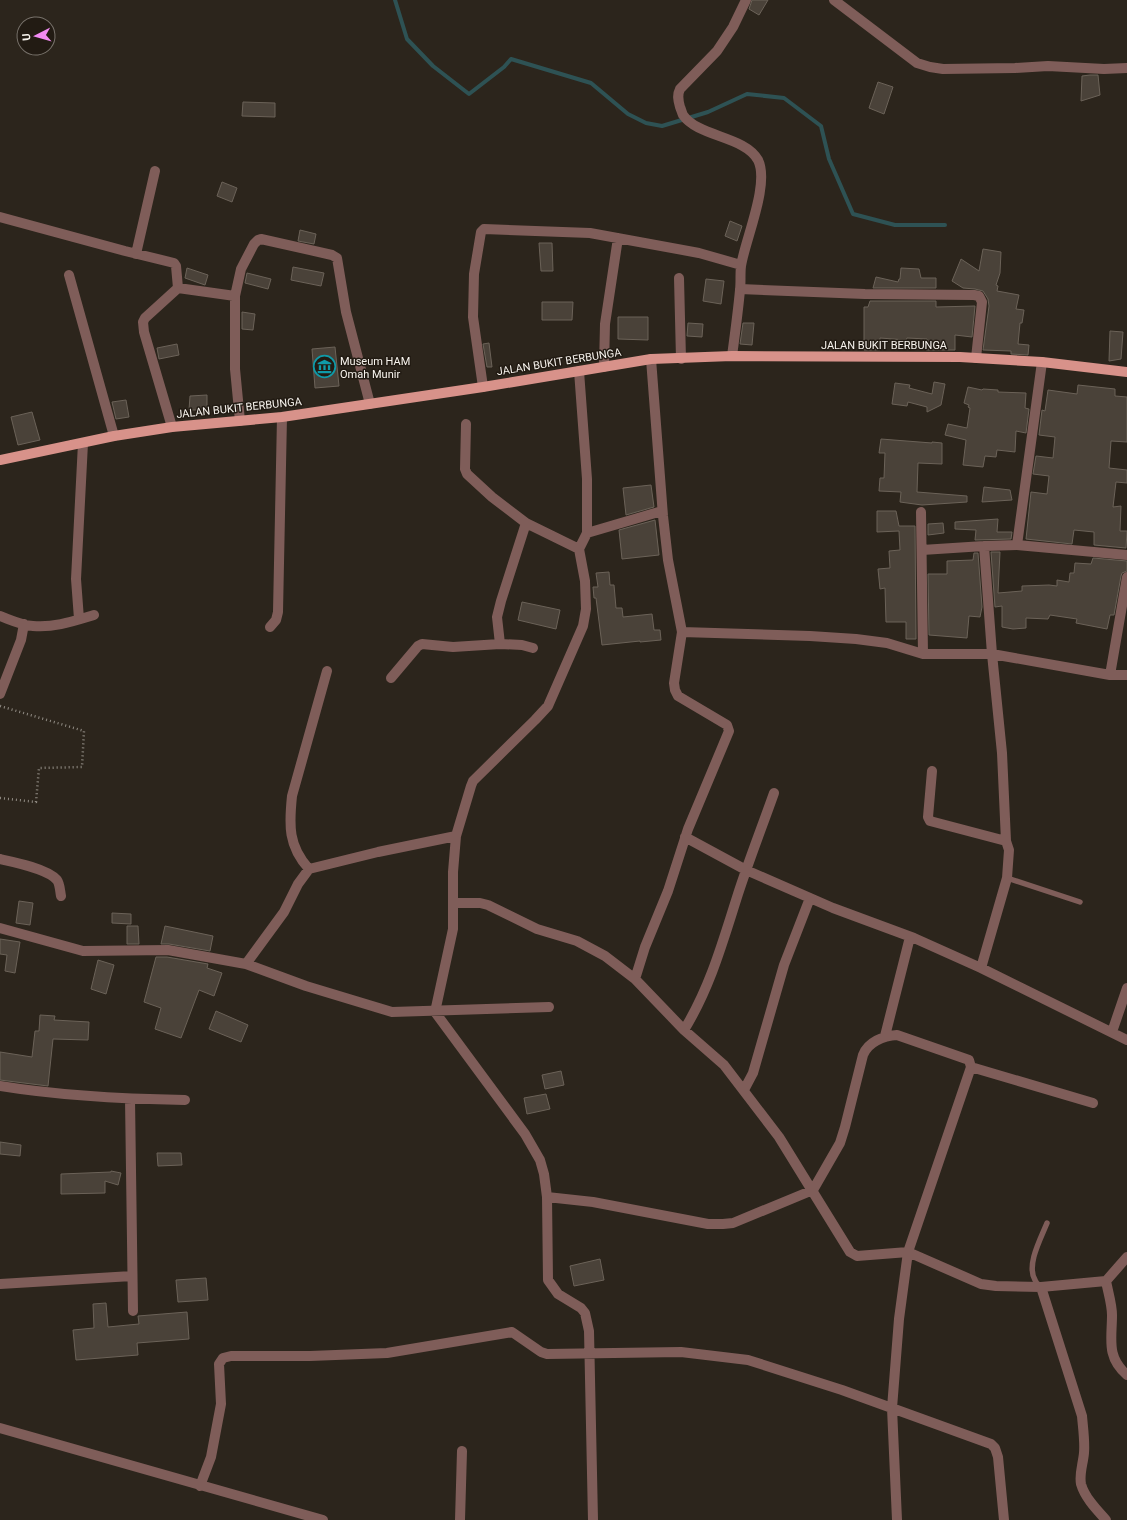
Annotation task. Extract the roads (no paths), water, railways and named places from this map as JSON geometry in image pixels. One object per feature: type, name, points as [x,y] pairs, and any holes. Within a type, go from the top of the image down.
[{"type":"main road","name":"JALAN BUKIT BERBUNGA","points":[[0,460],[114,436],[172,427],[282,417],[483,387],[651,359],[732,356],[976,358],[1042,362],[1127,372]]},
{"type":"street","points":[[732,356],[740,289],[741,266],[754,221],[761,170],[758,160],[747,149],[692,123],[683,115],[678,102],[680,89],[717,51],[733,27],[746,0]]},
{"type":"street","points":[[834,0],[917,62],[930,67],[943,69],[1048,66],[1104,70],[1127,68]]},
{"type":"street","points":[[136,254],[155,171]]},
{"type":"street","points":[[0,217],[174,263],[176,266],[178,288]]},
{"type":"street","points":[[483,387],[473,317],[474,274],[482,230],[590,233],[699,253],[741,266]]},
{"type":"street","points":[[604,367],[605,324],[618,238]]},
{"type":"street","points":[[240,421],[235,369],[235,296],[241,269],[254,244],[258,240],[271,241],[336,257],[338,260],[346,312],[370,404]]},
{"type":"street","points":[[69,275],[114,436]]},
{"type":"street","points":[[680,278],[681,359]]},
{"type":"street","points":[[178,288],[235,296]]},
{"type":"street","points":[[172,427],[144,332],[143,322],[145,318],[178,288]]},
{"type":"street","points":[[740,289],[865,294],[979,296],[982,302],[976,358]]},
{"type":"street","points":[[635,979],[645,947],[668,891],[685,837],[729,731],[727,725],[676,694],[674,683],[682,632],[668,560],[662,511],[651,359]]},
{"type":"street","points":[[1017,545],[1042,362]]},
{"type":"street","points":[[434,1012],[452,936],[453,872],[456,836],[474,781],[548,706],[583,626],[586,609],[584,581],[579,548],[587,533],[586,479],[579,371]]},
{"type":"street","points":[[270,627],[276,620],[278,612],[282,417]]},
{"type":"street","points":[[466,424],[466,471],[492,497],[526,523],[579,548]]},
{"type":"street","points":[[79,619],[76,579],[83,443]]},
{"type":"street","points":[[587,533],[662,511]]},
{"type":"street","points":[[921,512],[923,654]]},
{"type":"street","points":[[500,644],[497,624],[499,611],[526,523]]},
{"type":"street","points":[[922,550],[1017,545],[1127,555]]},
{"type":"street","points":[[981,968],[1007,878],[1009,850],[1006,841],[1002,753],[992,654],[984,546]]},
{"type":"street","points":[[1110,675],[1127,577]]},
{"type":"street","points":[[0,616],[33,626],[57,626],[94,615]]},
{"type":"street","points":[[0,694],[22,640],[24,624]]},
{"type":"street","points":[[682,632],[856,639],[887,643],[923,654],[992,654],[1110,675],[1127,675]]},
{"type":"street","points":[[390,678],[418,646],[422,644],[453,647],[500,644],[522,645],[533,648]]},
{"type":"street","points":[[309,869],[298,855],[294,846],[291,836],[290,816],[292,796],[327,671]]},
{"type":"street","points":[[932,771],[928,817],[930,821],[1006,841]]},
{"type":"street","points":[[684,1030],[696,1012],[718,958],[746,870],[774,793]]},
{"type":"street","points":[[246,964],[284,912],[298,884],[309,869],[378,852],[456,836]]},
{"type":"street","points":[[685,837],[746,870],[810,898],[910,937],[981,968],[1127,1040]]},
{"type":"street","points":[[0,858],[38,869],[53,877],[57,880],[61,896]]},
{"type":"street","points":[[744,1090],[753,1074],[784,965],[810,898]]},
{"type":"street","points":[[453,903],[480,903],[488,905],[537,930],[577,941],[605,956],[635,979],[684,1030],[724,1065],[744,1090],[779,1137],[813,1190],[847,1248],[854,1255],[860,1257],[908,1252],[981,1284],[996,1286],[1041,1287],[1106,1281],[1127,1258]]},
{"type":"street","points":[[0,928],[83,952],[168,950],[246,964],[306,986],[392,1012],[434,1012],[549,1007]]},
{"type":"street","points":[[885,1036],[910,937]]},
{"type":"street","points":[[1112,1032],[1127,988]]},
{"type":"street","points":[[434,1012],[525,1134],[540,1160],[544,1174],[547,1197],[546,1272],[548,1280],[558,1294],[576,1304],[585,1313],[589,1331],[593,1520]]},
{"type":"street","points":[[547,1197],[593,1202],[685,1220],[723,1224],[733,1223],[813,1190],[840,1143],[866,1048],[885,1036],[897,1035],[967,1058],[971,1067],[908,1252],[899,1319],[892,1408],[897,1520]]},
{"type":"street","points":[[971,1067],[1093,1103]]},
{"type":"street","points":[[0,1086],[55,1094],[130,1099],[185,1100]]},
{"type":"street","points":[[130,1099],[133,1311]]},
{"type":"street","points":[[0,1284],[132,1276]]},
{"type":"street","points":[[1106,1281],[1112,1313],[1111,1350],[1120,1369],[1127,1375]]},
{"type":"street","points":[[1041,1287],[1082,1416],[1084,1452],[1080,1475],[1081,1484],[1084,1492],[1106,1520]]},
{"type":"street","points":[[200,1486],[211,1457],[221,1404],[219,1364],[222,1359],[226,1357],[387,1352],[512,1332],[544,1353],[681,1352],[748,1360],[814,1380],[991,1444],[996,1448],[998,1457],[1004,1520]]},
{"type":"street","points":[[0,1428],[323,1520]]},
{"type":"street","points":[[460,1520],[462,1451]]},
{"type":"lane","points":[[1007,878],[1080,902]]},
{"type":"lane","points":[[1041,1287],[1035,1281],[1032,1273],[1033,1262],[1047,1223]]},
{"type":"waterway","points":[[395,0],[407,39],[433,66],[469,94],[504,67],[511,59],[591,83],[628,114],[646,123],[662,126],[708,112],[747,94],[784,98],[821,126],[829,159],[853,214],[895,225],[945,225]]},
{"type":"place","name":"Museum HAM Omah Munir","points":[[325,367]]}]
